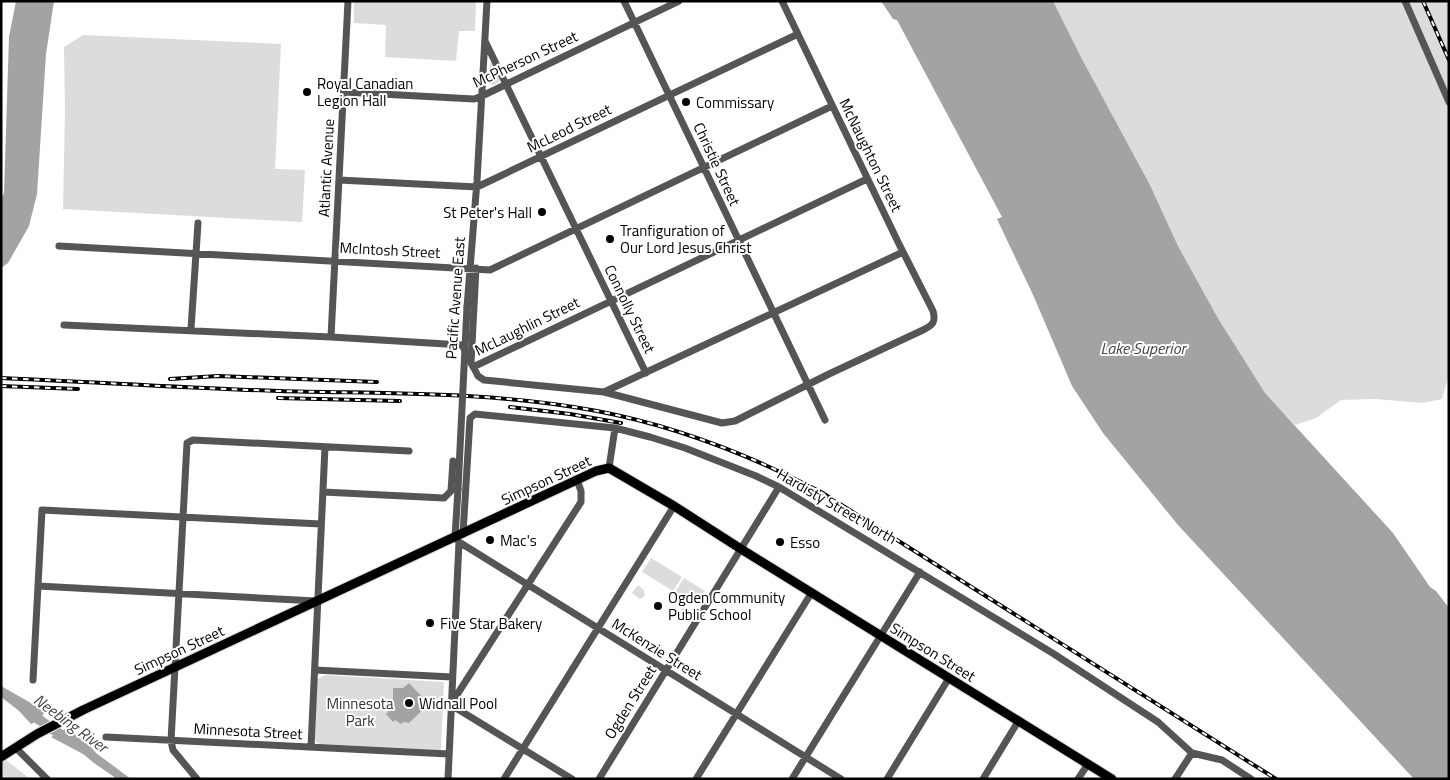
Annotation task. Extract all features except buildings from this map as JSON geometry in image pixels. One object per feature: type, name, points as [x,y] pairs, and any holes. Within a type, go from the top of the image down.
[{"type":"main road","name":"Simpson Street","points":[[1,757],[62,720],[459,538],[596,471],[609,468],[626,476],[741,550],[812,592],[1112,779]]},
{"type":"street","name":"Atlantic Avenue","points":[[331,337],[348,1]]},
{"type":"street","name":"Christie Street","points":[[624,1],[772,313],[825,420]]},
{"type":"street","name":"McPherson Street","points":[[344,92],[474,99],[679,1]]},
{"type":"street","name":"McNaughton Street","points":[[782,1],[867,179],[933,311],[935,320],[934,324],[923,330],[808,385]]},
{"type":"street","points":[[1405,1],[1449,102]]},
{"type":"street","name":"Pacific Avenue East","points":[[459,538],[458,489],[467,308],[473,268],[485,41],[489,2]]},
{"type":"street","name":"McLeod Street","points":[[339,180],[477,187],[798,34]]},
{"type":"street","name":"Connolly Street","points":[[485,41],[646,373]]},
{"type":"street","name":"McIntosh Street","points":[[59,246],[490,270],[832,106]]},
{"type":"street","name":"McLaughlin Street","points":[[64,324],[331,337],[462,346],[472,365],[867,179]]},
{"type":"street","points":[[191,330],[198,223]]},
{"type":"street","points":[[604,392],[903,252]]},
{"type":"street","points":[[473,268],[472,365],[478,376],[484,380],[604,392],[722,423],[735,421],[808,385]]},
{"type":"street","name":"Hardisty Street North","points":[[459,538],[470,418],[472,416],[490,416],[615,428],[650,437],[748,472],[779,488],[1054,654],[1150,717],[1192,753],[1222,760],[1251,779]]},
{"type":"street","points":[[609,468],[615,428]]},
{"type":"street","points":[[197,779],[173,750],[171,741],[185,447],[190,440],[409,451]]},
{"type":"street","points":[[311,747],[319,601],[318,562],[325,447]]},
{"type":"street","points":[[323,492],[444,498],[451,491],[453,461]]},
{"type":"street","points":[[451,705],[581,502],[581,491],[577,480]]},
{"type":"street","name":"Ogden Street","points":[[599,779],[779,488]]},
{"type":"street","points":[[504,779],[674,506]]},
{"type":"street","points":[[33,680],[42,510],[321,524]]},
{"type":"street","points":[[448,779],[459,538]]},
{"type":"street","name":"McKenzie Street","points":[[459,538],[528,585],[841,779]]},
{"type":"street","points":[[792,779],[920,572]]},
{"type":"street","points":[[38,586],[319,601]]},
{"type":"street","points":[[696,779],[812,592]]},
{"type":"street","points":[[315,670],[452,677]]},
{"type":"street","points":[[887,779],[949,678]]},
{"type":"street","points":[[451,705],[572,779]]},
{"type":"street","points":[[983,779],[1019,720]]},
{"type":"street","name":"Minnesota Street","points":[[106,737],[449,754]]},
{"type":"street","points":[[16,748],[47,779]]},
{"type":"street","points":[[1175,779],[1192,753]]},
{"type":"street","points":[[1078,779],[1088,764]]},
{"type":"green space","points":[[354,1],[476,1],[475,31],[459,31],[456,61],[385,57],[386,25],[354,23]]},
{"type":"green space","points":[[1053,1],[1449,1],[1449,375],[1442,399],[1422,403],[1375,399],[1341,400],[1316,418],[1295,425],[1265,394],[1219,320],[1178,246],[1150,185]]},
{"type":"green space","points":[[83,35],[281,44],[275,169],[305,170],[302,222],[63,209],[64,47]]},
{"type":"green space","points":[[490,62],[496,68],[500,77],[498,83],[492,85],[488,83]]},
{"type":"green space","points":[[651,558],[682,577],[673,591],[642,572]]},
{"type":"green space","points":[[684,578],[705,591],[696,604],[675,592]]},
{"type":"green space","points":[[638,585],[644,590],[645,596],[640,599],[632,593]]},
{"type":"green space","points":[[683,608],[694,612],[690,619],[680,613]]},
{"type":"green space","name":"Minnesota Park","points":[[325,675],[444,682],[441,750],[320,744],[316,742],[314,738],[317,679]]},
{"type":"green space","points":[[1,756],[30,779],[1,779]]},
{"type":"water","points":[[16,1],[54,1],[46,54],[37,194],[29,226],[8,263],[1,268],[1,199],[4,193],[9,37]]},
{"type":"water","name":"Lake Superior","points":[[881,1],[1053,1],[1150,185],[1178,246],[1219,320],[1265,393],[1393,533],[1430,587],[1436,591],[1449,608],[1449,779],[1414,779],[1178,525],[1103,433],[1072,386],[1034,297],[997,219],[1002,217],[897,20],[893,19]]},
{"type":"water","name":"Widnall Pool","points":[[409,683],[429,704],[409,723],[404,722],[401,724],[395,720],[393,722],[386,714],[389,711],[390,701],[393,701],[393,688],[403,688]]},
{"type":"water","name":"Neebing River","points":[[1,686],[45,711],[40,720],[31,724],[18,710],[1,697]]},
{"type":"water","points":[[67,728],[131,779],[117,779],[83,754],[51,737]]},
{"type":"waterway","name":"Neebing River","points":[[30,713],[70,740]]},
{"type":"railway","points":[[1423,1],[1449,60]]},
{"type":"railway","points":[[170,379],[218,376],[377,382]]},
{"type":"railway","points":[[1,378],[244,390],[438,395],[518,400],[597,411],[684,433],[740,454],[821,492],[1276,779]]},
{"type":"railway","points":[[1,386],[78,389]]},
{"type":"railway","points":[[278,398],[400,401]]},
{"type":"railway","points":[[510,407],[570,414],[621,423]]},
{"type":"place","name":"Royal Canadian Legion Hall","points":[[307,92]]},
{"type":"place","name":"Commissary","points":[[686,102]]},
{"type":"place","name":"St Peter's Hall","points":[[542,212]]},
{"type":"place","name":"Tranfiguration of Our Lord Jesus Christ","points":[[610,239]]},
{"type":"place","name":"Mac's","points":[[490,540]]},
{"type":"place","name":"Esso","points":[[780,542]]},
{"type":"place","name":"Ogden Community Public School","points":[[658,606]]},
{"type":"place","name":"Five Star Bakery","points":[[430,623]]},
{"type":"place","name":"Widnall Pool","points":[[409,703]]}]
